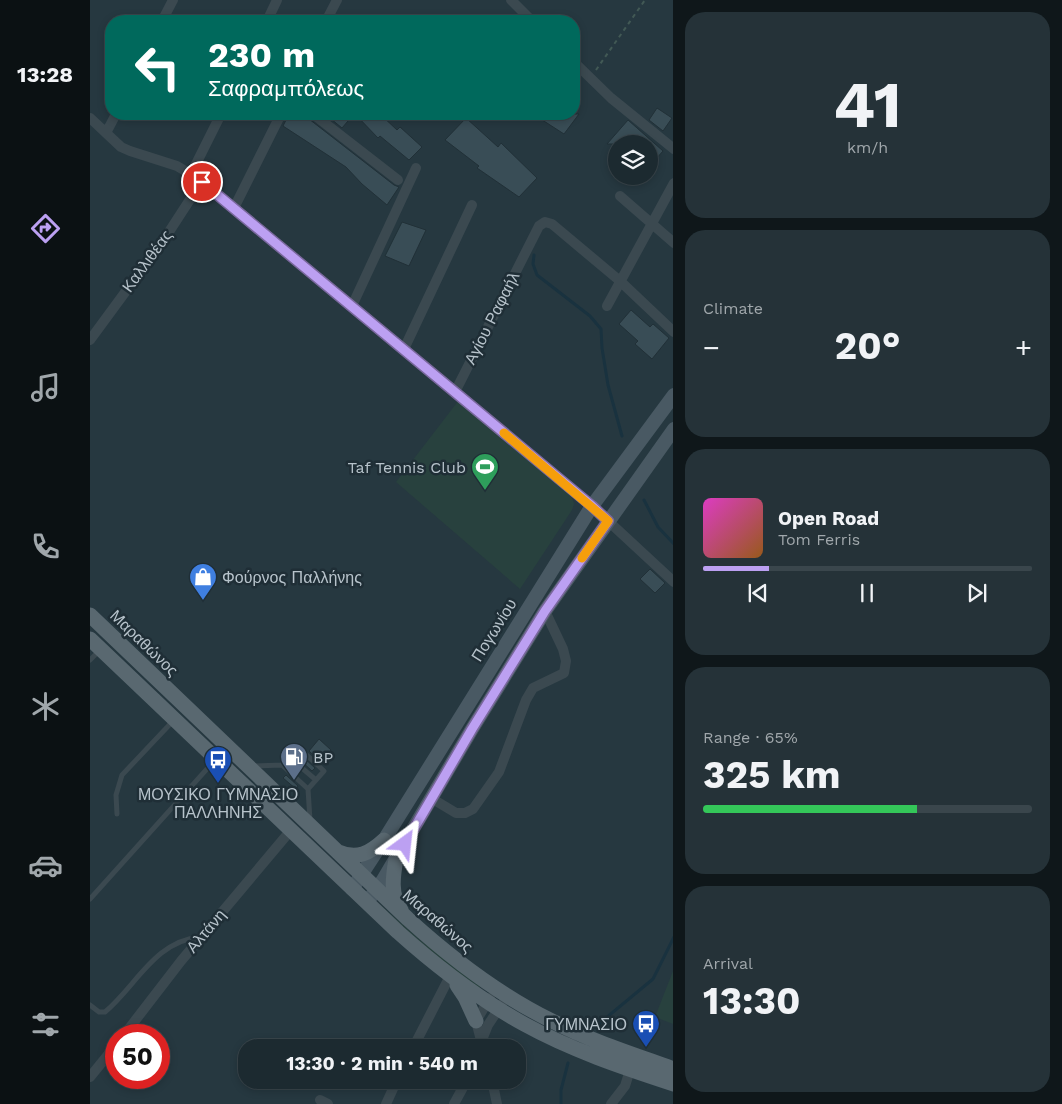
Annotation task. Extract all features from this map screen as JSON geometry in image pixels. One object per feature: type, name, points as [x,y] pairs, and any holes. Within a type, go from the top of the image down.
[{"type":"main road","name":"Πογωνίου","points":[[352,889],[592,506],[673,395]]},
{"type":"main road","name":"Πογωνίου","points":[[367,903],[396,859],[545,611],[673,428]]},
{"type":"main road","name":"Μαραθώνος","points":[[90,615],[408,920],[458,962],[501,992],[551,1021],[673,1069]]},
{"type":"main road","name":"Μαραθώνος","points":[[95,644],[352,889],[418,950],[450,976],[493,1005],[557,1040],[630,1070],[673,1084]]},
{"type":"main road","points":[[337,851],[352,856],[363,855],[375,849],[384,840]]},
{"type":"main road","points":[[396,859],[393,880],[394,891],[399,908],[408,920]]},
{"type":"main road","points":[[450,976],[466,997],[476,1021]]},
{"type":"street","points":[[165,15],[173,0]]},
{"type":"street","points":[[270,15],[277,0]]},
{"type":"street","points":[[329,15],[337,0]]},
{"type":"street","points":[[511,0],[526,15]]},
{"type":"street","points":[[580,68],[611,98],[673,149]]},
{"type":"street","points":[[90,118],[121,146],[130,151],[177,166],[202,182],[592,506],[673,582]]},
{"type":"street","points":[[106,133],[113,120]]},
{"type":"street","points":[[191,174],[218,120]]},
{"type":"street","points":[[234,208],[277,120]]},
{"type":"street","points":[[321,120],[398,180]]},
{"type":"street","points":[[352,306],[416,168]]},
{"type":"street","name":"Καλλιθέας","points":[[90,340],[165,238],[202,182]]},
{"type":"street","points":[[607,306],[673,183]]},
{"type":"street","points":[[620,196],[673,243]]},
{"type":"street","points":[[404,350],[472,205]]},
{"type":"street","name":"Αγίου Ραφαήλ","points":[[454,392],[542,224],[549,222],[620,281]]},
{"type":"street","points":[[620,281],[673,332]]},
{"type":"street","points":[[431,798],[456,813],[465,813],[473,809],[499,772],[526,700],[534,688],[564,672],[566,661],[545,611]]},
{"type":"street","name":"Αλτάνη","points":[[133,1024],[201,937],[291,830]]},
{"type":"street","points":[[418,1039],[450,976]]},
{"type":"street","points":[[481,1039],[476,1021],[493,1005],[501,992]]},
{"type":"street","points":[[484,1039],[493,1005]]},
{"type":"street","points":[[90,1077],[105,1059]]},
{"type":"street","points":[[611,1104],[625,1086],[630,1070]]},
{"type":"street","points":[[386,1104],[393,1089]]},
{"type":"street","points":[[454,1104],[463,1089]]},
{"type":"street","points":[[494,1089],[497,1104]]},
{"type":"lane","points":[[90,660],[95,644]]},
{"type":"lane","points":[[116,814],[116,795],[122,775],[175,719]]},
{"type":"lane","points":[[250,767],[282,765],[298,747],[324,771],[308,789]]},
{"type":"lane","points":[[290,756],[316,780]]},
{"type":"lane","points":[[90,899],[216,759]]},
{"type":"lane","points":[[282,765],[308,789],[310,824]]},
{"type":"lane","points":[[90,1005],[99,1012],[105,1012],[160,953],[189,938],[201,937]]},
{"type":"path","points":[[590,78],[645,0]]},
{"type":"green space","name":"Taf Tennis Club","points":[[459,400],[572,497],[574,504],[572,510],[520,589],[396,482]]},
{"type":"green space","points":[[375,900],[420,940],[481,986],[478,990],[452,973]]},
{"type":"green space","points":[[673,971],[673,1024],[655,1017]]},
{"type":"building","points":[[657,108],[672,118],[663,131],[649,120]]},
{"type":"building","points":[[286,120],[310,120],[399,187],[387,205],[362,184],[346,167],[283,126]]},
{"type":"building","points":[[332,120],[349,120],[342,128]]},
{"type":"building","points":[[361,120],[386,120],[397,130],[400,127],[422,147],[409,160],[380,136],[378,138]]},
{"type":"building","points":[[464,120],[468,120],[498,147],[501,143],[537,178],[519,197],[477,168],[479,166],[445,140]]},
{"type":"building","points":[[542,120],[574,120],[564,134]]},
{"type":"building","points":[[628,120],[645,135],[615,135]]},
{"type":"building","points":[[658,147],[663,151],[658,157]]},
{"type":"building","points":[[402,222],[426,230],[409,266],[385,256]]},
{"type":"building","points":[[631,310],[650,327],[653,324],[669,338],[652,359],[635,344],[638,341],[619,324]]},
{"type":"building","points":[[650,569],[665,583],[655,593],[640,579]]},
{"type":"building","points":[[319,739],[331,750],[321,762],[309,751]]},
{"type":"building","points":[[303,757],[315,768],[312,771],[300,760]]},
{"type":"building","points":[[286,775],[298,786],[296,789],[283,778]]},
{"type":"waterway","points":[[534,255],[533,264],[537,275],[590,316],[601,329],[608,385],[622,436]]},
{"type":"waterway","points":[[644,500],[658,527],[673,543]]},
{"type":"waterway","points":[[595,1027],[653,979],[673,939]]},
{"type":"waterway","points":[[561,1104],[561,1090],[568,1063]]},
{"type":"slow traffic","points":[[504,433],[608,521],[582,558]]},
{"type":"place","name":"Taf Tennis Club","points":[[485,491]]},
{"type":"place","name":"Φούρνος Παλλήνης","points":[[203,601]]},
{"type":"place","name":"BP","points":[[294,781]]},
{"type":"place","name":"ΜΟΥΣΙΚΟ ΓΥΜΝΑΣΙΟ ΠΑΛΛΗΝΗΣ","points":[[218,784]]},
{"type":"place","name":"ΓΥΜΝΑΣΙΟ","points":[[646,1048]]},
{"type":"route","points":[[202,182],[608,521],[545,611],[472,729],[405,844]]}]
